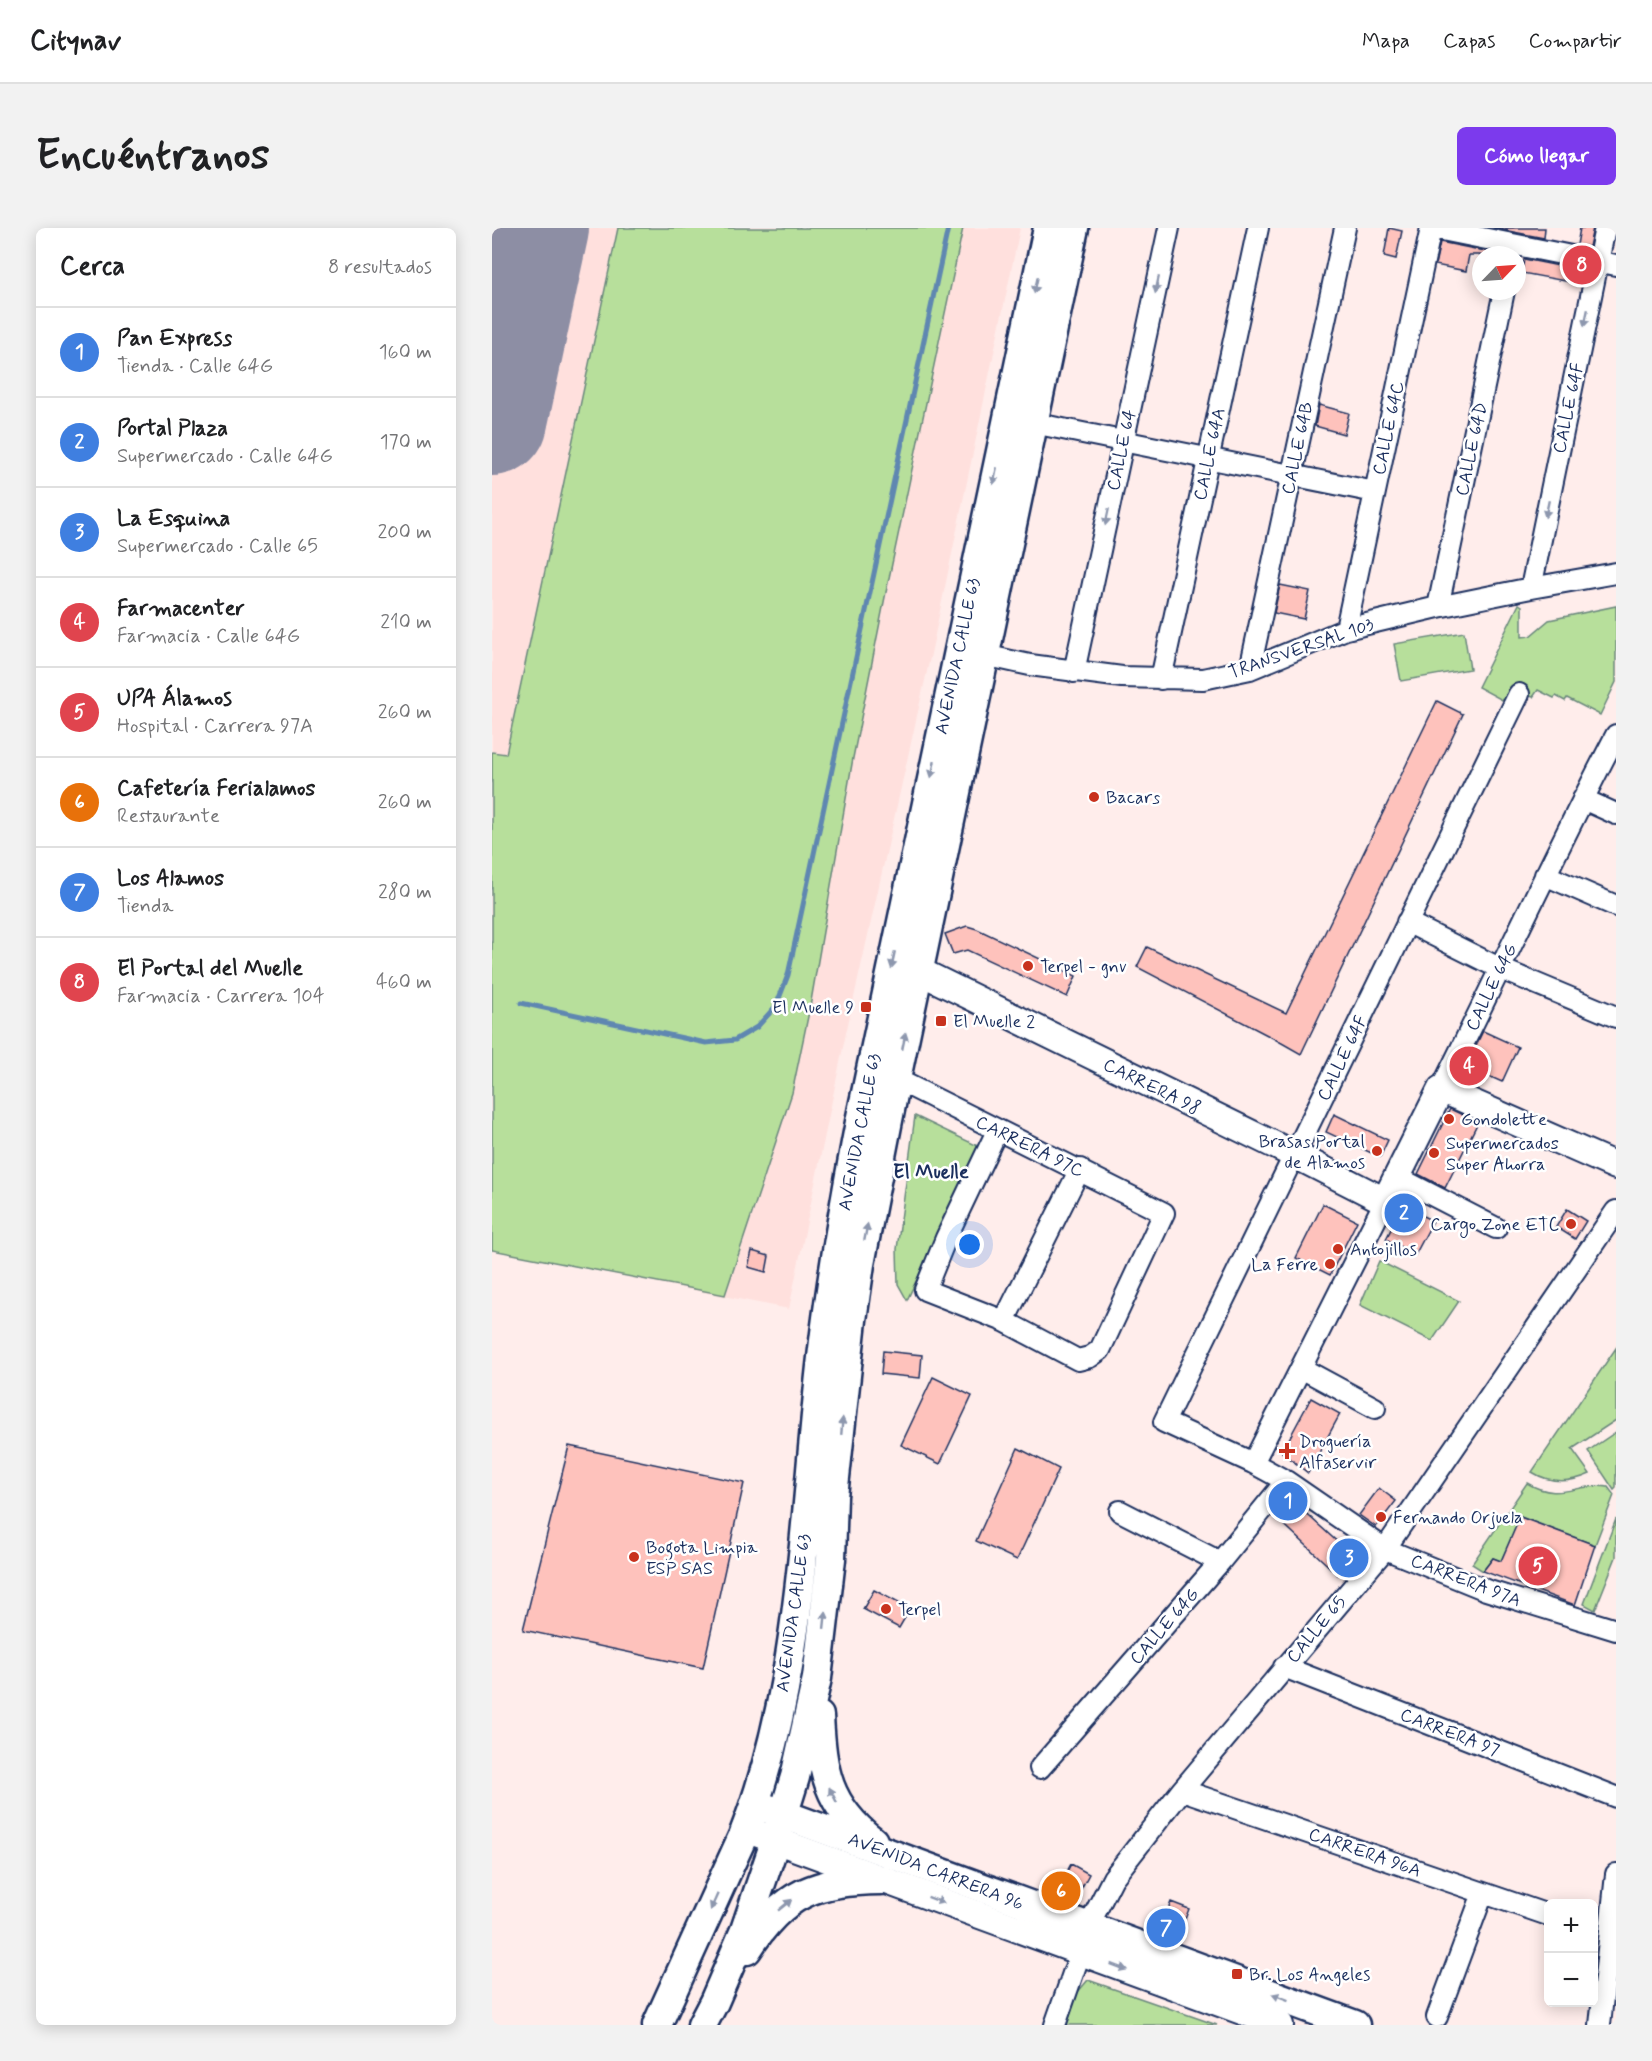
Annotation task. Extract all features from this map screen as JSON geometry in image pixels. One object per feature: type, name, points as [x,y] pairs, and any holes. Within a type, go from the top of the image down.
[{"type":"main road","name":"AVENIDA CALLE 63","points":[[657,2025],[750,1816],[775,1730],[786,1681],[799,1597],[826,1316],[839,1230],[868,1082],[1048,228]]},
{"type":"main road","name":"AVENIDA CALLE 63","points":[[708,2014],[745,1930],[784,1814],[803,1744],[817,1678],[831,1559],[833,1496],[860,1264],[896,1078],[1074,228]]},
{"type":"main road","points":[[817,1678],[822,1760],[830,1791],[849,1820],[888,1852]]},
{"type":"main road","name":"AVENIDA CARRERA 96","points":[[750,1816],[784,1814],[888,1852],[1085,1941],[1355,2025]]},
{"type":"main road","points":[[708,2014],[759,1931],[782,1906],[795,1896],[812,1888],[831,1883],[881,1880]]},
{"type":"street","name":"CALLE 64","points":[[1074,672],[1169,228]]},
{"type":"street","name":"CALLE 64A","points":[[1161,679],[1258,228]]},
{"type":"street","name":"CALLE 64B","points":[[1250,669],[1345,228]]},
{"type":"street","points":[[1431,228],[1515,242],[1607,263]]},
{"type":"street","name":"CALLE 64C","points":[[1346,628],[1431,228]]},
{"type":"street","name":"CALLE 64F","points":[[1531,588],[1607,263],[1605,228]]},
{"type":"street","name":"CALLE 64D","points":[[1438,607],[1502,300]]},
{"type":"street","points":[[1033,423],[1375,492]]},
{"type":"street","name":"TRANSVERSAL 103","points":[[984,655],[1074,672],[1161,679],[1203,679],[1250,669],[1346,628],[1531,588],[1616,573]]},
{"type":"street","name":"CALLE 64F","points":[[1164,1422],[1519,694]]},
{"type":"street","name":"CALLE 64G","points":[[1253,1463],[1616,735]]},
{"type":"street","points":[[1583,799],[1616,814]]},
{"type":"street","points":[[1545,875],[1616,906]]},
{"type":"street","points":[[1407,922],[1501,969],[1616,1017]]},
{"type":"street","name":"CARRERA 98","points":[[919,971],[1385,1201]]},
{"type":"street","name":"CARRERA 97C","points":[[896,1078],[997,1131],[1080,1169],[1164,1213],[1100,1350],[1090,1357],[1078,1360],[1004,1320]]},
{"type":"street","points":[[1441,1089],[1616,1166]]},
{"type":"street","points":[[997,1131],[946,1238],[925,1290],[1004,1320],[1080,1169]]},
{"type":"street","points":[[1397,1178],[1496,1228]]},
{"type":"street","name":"CALLE 65","points":[[1055,2025],[1092,1919],[1113,1878],[1182,1790],[1385,1549],[1616,1211]]},
{"type":"street","points":[[1301,1368],[1375,1408]]},
{"type":"street","name":"CARRERA 97A","points":[[1164,1422],[1253,1463],[1286,1481],[1385,1549],[1486,1590],[1616,1630]]},
{"type":"street","name":"CALLE 64G","points":[[1040,1768],[1220,1562],[1286,1481]]},
{"type":"street","points":[[1120,1511],[1220,1562]]},
{"type":"street","name":"CARRERA 97","points":[[1284,1667],[1616,1797]]},
{"type":"street","name":"CARRERA 96A","points":[[1182,1790],[1544,1914]]},
{"type":"street","name":"AVENIDA CARRERA 96","points":[[750,1816],[775,1840],[881,1880],[1085,1941],[1280,2025]]},
{"type":"street","points":[[1599,2025],[1602,1933],[1616,1874]]},
{"type":"street","points":[[1437,2018],[1484,1893]]},
{"type":"shaded area","points":[[492,228],[1020,228],[932,649],[846,1033],[789,1309],[492,1250]]},
{"type":"green space","points":[[618,228],[963,228],[853,758],[810,1007],[792,1093],[725,1295],[492,1250],[492,752],[506,754]]},
{"type":"green space","points":[[1519,604],[1522,606],[1522,637],[1530,636],[1549,620],[1616,606],[1616,682],[1600,715],[1567,698],[1565,701],[1556,696],[1554,698],[1538,690],[1533,697],[1510,688],[1504,701],[1478,687]]},
{"type":"green space","points":[[1464,632],[1470,669],[1401,681],[1394,644]]},
{"type":"green space","points":[[915,1116],[980,1147],[907,1300],[898,1284],[897,1249]]},
{"type":"green space","points":[[1379,1261],[1459,1301],[1432,1341],[1360,1305]]},
{"type":"green space","points":[[1616,1348],[1616,1420],[1572,1449],[1590,1474],[1561,1481],[1546,1479],[1532,1472]]},
{"type":"green space","points":[[1616,1432],[1616,1488],[1614,1490],[1588,1451]]},
{"type":"green space","points":[[1527,1483],[1539,1489],[1559,1492],[1587,1487],[1608,1487],[1614,1495],[1595,1545],[1521,1517],[1501,1561],[1493,1558],[1483,1571],[1472,1564]]},
{"type":"green space","points":[[1616,1519],[1616,1557],[1595,1610],[1584,1604]]},
{"type":"green space","points":[[1088,1980],[1217,2025],[1067,2025],[1077,1993]]},
{"type":"building","points":[[1389,228],[1402,231],[1396,259],[1384,256]]},
{"type":"building","points":[[1493,228],[1545,228],[1544,238]]},
{"type":"building","points":[[1580,228],[1593,228],[1589,247],[1577,245]]},
{"type":"building","points":[[1440,242],[1472,248],[1466,271],[1435,265]]},
{"type":"building","points":[[1526,259],[1584,271],[1581,284],[1526,274]]},
{"type":"building","points":[[1319,405],[1349,413],[1344,434],[1315,426]]},
{"type":"building","points":[[1280,585],[1310,591],[1304,619],[1274,613]]},
{"type":"building","points":[[1437,701],[1463,714],[1301,1054],[1137,967],[1147,947],[1286,1013]]},
{"type":"building","name":"Terpel - gnv","points":[[967,926],[1076,976],[1067,997],[967,950],[953,954],[945,934]]},
{"type":"building","points":[[1483,1031],[1518,1047],[1502,1082],[1466,1066]]},
{"type":"building","points":[[1450,1109],[1478,1122],[1445,1188],[1418,1174]]},
{"type":"building","points":[[1334,1114],[1388,1140],[1380,1157],[1326,1132]]},
{"type":"building","points":[[1323,1204],[1357,1221],[1330,1275],[1296,1258]]},
{"type":"building","points":[[1403,1206],[1433,1221],[1415,1255],[1386,1239]]},
{"type":"building","name":"Cargo Zone ETC","points":[[1567,1209],[1586,1221],[1575,1239],[1556,1227]]},
{"type":"building","points":[[752,1251],[769,1256],[766,1272],[748,1267]]},
{"type":"building","points":[[883,1351],[922,1355],[920,1378],[881,1374]]},
{"type":"building","points":[[933,1377],[972,1396],[940,1464],[901,1445]]},
{"type":"building","points":[[1311,1398],[1340,1414],[1308,1473],[1282,1452]]},
{"type":"building","name":"Bogota Limpia ESP SAS","points":[[569,1446],[744,1483],[703,1668],[523,1630]]},
{"type":"building","points":[[1018,1448],[1059,1469],[1017,1560],[976,1541]]},
{"type":"building","points":[[1379,1488],[1396,1501],[1376,1527],[1359,1515]]},
{"type":"building","points":[[1288,1497],[1354,1557],[1338,1575],[1274,1515]]},
{"type":"building","points":[[1520,1517],[1595,1545],[1575,1605],[1483,1571],[1493,1558],[1501,1561]]},
{"type":"building","name":"Terpel","points":[[874,1590],[910,1609],[899,1628],[863,1609]]},
{"type":"building","points":[[1071,1864],[1089,1874],[1074,1902],[1056,1892]]},
{"type":"building","points":[[1171,1902],[1189,1909],[1178,1937],[1160,1930]]},
{"type":"waterway","points":[[521,1003],[706,1043],[735,1040],[757,1027],[776,1006],[788,975],[948,228]]},
{"type":"runway","points":[[492,420],[533,228]]},
{"type":"place","name":"El Portal del Muelle","points":[[1582,265]]},
{"type":"place","name":"Bacars","points":[[1094,797]]},
{"type":"place","name":"Terpel - gnv","points":[[1028,966]]},
{"type":"place","name":"El Muelle 9","points":[[866,1007]]},
{"type":"place","name":"El Muelle 2","points":[[941,1021]]},
{"type":"place","name":"Farmacenter","points":[[1469,1066]]},
{"type":"place","name":"Gondolette","points":[[1449,1119]]},
{"type":"place","name":"Brasas Portal de Alamos","points":[[1377,1151]]},
{"type":"place","name":"Supermercados Super Ahorra","points":[[1434,1153]]},
{"type":"place","name":"Portal Plaza","points":[[1404,1213]]},
{"type":"place","name":"Cargo Zone ETC","points":[[1571,1224]]},
{"type":"place","name":"Antojillos","points":[[1338,1249]]},
{"type":"place","name":"La Ferre","points":[[1330,1264]]},
{"type":"place","name":"Droguería Alfaservir","points":[[1287,1451]]},
{"type":"place","name":"Pan Express","points":[[1288,1501]]},
{"type":"place","name":"Fernando Orjuela","points":[[1381,1517]]},
{"type":"place","name":"Bogota Limpia ESP SAS","points":[[634,1557]]},
{"type":"place","name":"La Esquina","points":[[1349,1558]]},
{"type":"place","name":"UPA Álamos","points":[[1538,1566]]},
{"type":"place","name":"Terpel","points":[[886,1609]]},
{"type":"place","name":"Cafetería Ferialamos","points":[[1061,1891]]},
{"type":"place","name":"Los Alamos","points":[[1166,1928]]},
{"type":"place","name":"Br. Los Angeles","points":[[1237,1974]]},
{"type":"district","name":"El Muelle","points":[[931,1171]]}]
